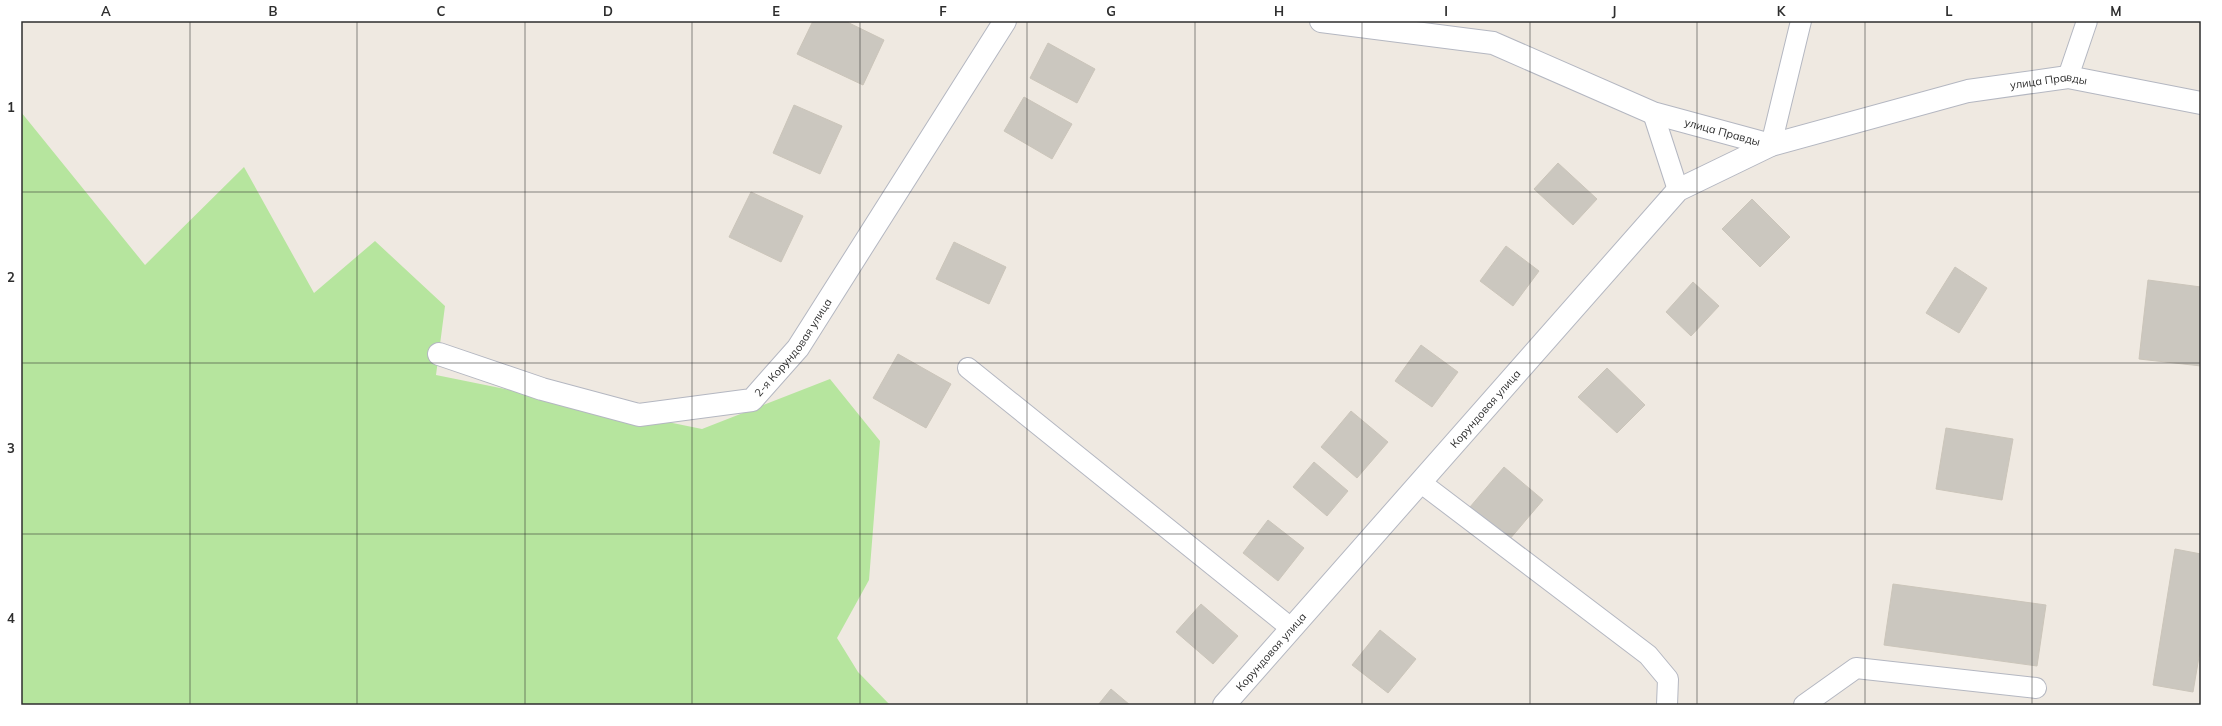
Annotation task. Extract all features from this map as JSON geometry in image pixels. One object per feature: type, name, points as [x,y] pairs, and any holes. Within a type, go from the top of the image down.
[{"type":"street","name":"2-я Корундовая улица","points":[[439,354],[542,389],[639,415],[752,400],[798,348],[1005,21]]},
{"type":"street","name":"улица Правды","points":[[1321,21],[1493,43],[1653,113],[1771,144],[1968,91],[2068,77],[2201,103]]},
{"type":"street","name":"Корундовая улица","points":[[1224,705],[1678,190],[1771,144]]},
{"type":"lane","points":[[1771,144],[1801,21]]},
{"type":"lane","points":[[2068,77],[2087,21]]},
{"type":"lane","points":[[1653,113],[1678,190]]},
{"type":"lane","points":[[968,368],[1291,628]]},
{"type":"lane","points":[[1420,482],[1648,655],[1668,679],[1667,705]]},
{"type":"lane","points":[[1804,705],[1856,668],[2036,688]]},
{"type":"green space","points":[[21,112],[145,265],[244,167],[314,293],[375,241],[445,306],[436,375],[702,429],[830,379],[880,441],[869,580],[837,638],[858,672],[890,705],[21,705]]},
{"type":"building","points":[[813,21],[845,21],[884,40],[863,85],[797,54]]},
{"type":"building","points":[[1048,43],[1095,69],[1077,103],[1030,78]]},
{"type":"building","points":[[1024,97],[1072,124],[1052,159],[1004,131]]},
{"type":"building","points":[[794,105],[842,126],[820,174],[773,153]]},
{"type":"building","points":[[1558,163],[1597,199],[1573,225],[1534,189]]},
{"type":"building","points":[[751,192],[803,216],[781,262],[729,237]]},
{"type":"building","points":[[1752,199],[1790,237],[1760,267],[1722,229]]},
{"type":"building","points":[[954,242],[1006,267],[989,304],[936,279]]},
{"type":"building","points":[[1506,246],[1539,271],[1513,306],[1480,281]]},
{"type":"building","points":[[1955,267],[1987,288],[1959,333],[1926,313]]},
{"type":"building","points":[[2148,280],[2201,287],[2201,366],[2139,359]]},
{"type":"building","points":[[1693,282],[1719,306],[1691,336],[1666,312]]},
{"type":"building","points":[[1421,345],[1458,372],[1432,407],[1395,381]]},
{"type":"building","points":[[898,354],[951,384],[926,428],[873,398]]},
{"type":"building","points":[[1607,368],[1645,405],[1617,433],[1578,397]]},
{"type":"building","points":[[1351,411],[1388,442],[1357,478],[1321,447]]},
{"type":"building","points":[[1946,428],[2013,439],[2002,500],[1936,489]]},
{"type":"building","points":[[1314,462],[1348,491],[1327,516],[1293,487]]},
{"type":"building","points":[[1504,467],[1543,500],[1509,540],[1470,507]]},
{"type":"building","points":[[1268,520],[1304,548],[1278,581],[1243,553]]},
{"type":"building","points":[[2175,549],[2201,554],[2201,645],[2193,692],[2153,685]]},
{"type":"building","points":[[1893,584],[2046,605],[2037,666],[1884,645]]},
{"type":"building","points":[[1201,604],[1238,636],[1213,664],[1176,632]]},
{"type":"building","points":[[1380,630],[1416,659],[1388,693],[1352,665]]},
{"type":"building","points":[[1111,689],[1130,705],[1098,705]]}]
